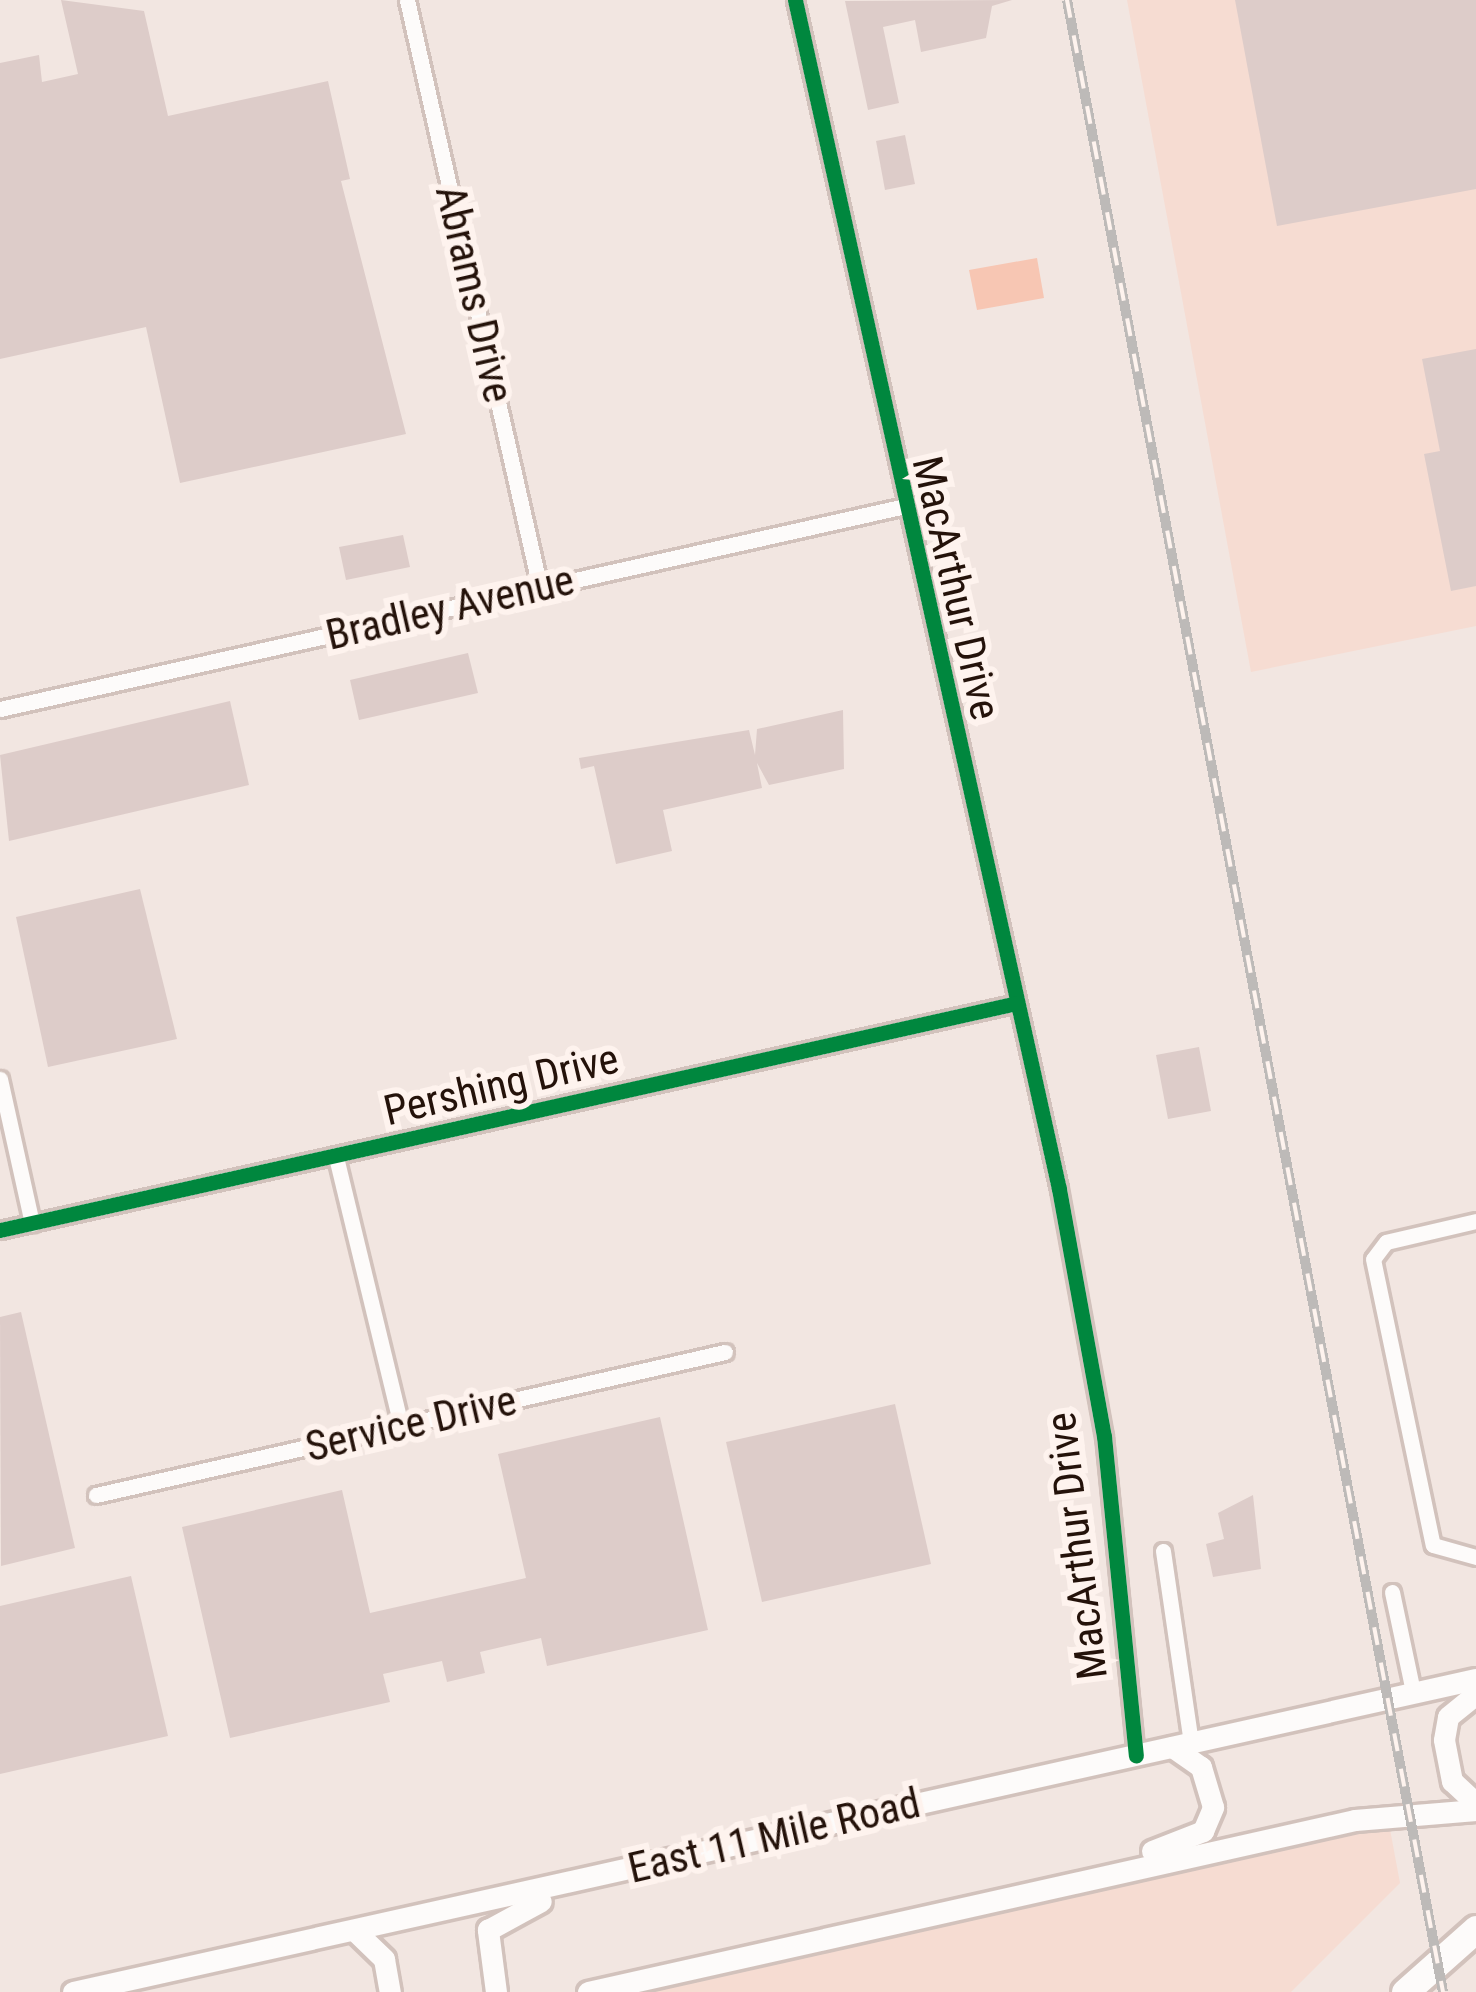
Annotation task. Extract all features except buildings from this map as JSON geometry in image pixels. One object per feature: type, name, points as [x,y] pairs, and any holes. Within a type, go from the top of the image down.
[{"type":"highway","points":[[1405,1992],[1476,1929]]},
{"type":"main road","name":"East 11 Mile Road","points":[[73,1992],[1476,1679]]},
{"type":"main road","points":[[1476,1694],[1448,1717],[1444,1740],[1453,1781],[1476,1807]]},
{"type":"main road","points":[[910,1920],[974,1891],[1191,1839],[1212,1793],[1181,1744]]},
{"type":"main road","points":[[588,1992],[1354,1820],[1476,1807]]},
{"type":"main road","points":[[496,1992],[483,1949],[500,1917],[731,1860],[789,1832]]},
{"type":"main road","points":[[353,1930],[384,1959],[390,1992]]},
{"type":"main road","points":[[135,1992],[199,1964]]},
{"type":"street","name":"Abrams Drive","points":[[407,0],[540,588]]},
{"type":"street","name":"MacArthur Drive","points":[[795,0],[901,507],[1059,1189],[1104,1436],[1136,1755]]},
{"type":"street","name":"Bradley Avenue","points":[[0,709],[901,507]]},
{"type":"street","name":"Pershing Drive","points":[[0,1230],[1017,1003]]},
{"type":"street","points":[[0,1079],[32,1222]]},
{"type":"street","points":[[336,1157],[401,1426]]},
{"type":"street","points":[[1059,1189],[1073,1204]]},
{"type":"street","points":[[1476,1221],[1374,1248],[1433,1545],[1476,1558]]},
{"type":"street","name":"Service Drive","points":[[96,1495],[725,1352]]},
{"type":"street","name":"MacArthur Drive","points":[[1163,1551],[1181,1744]]},
{"type":"street","points":[[1392,1592],[1413,1692]]},
{"type":"shaded area","points":[[1127,0],[1476,0],[1476,626],[1251,672]]},
{"type":"shaded area","points":[[1037,258],[1044,298],[977,310],[969,270]]},
{"type":"shaded area","points":[[1389,1824],[1400,1883],[1291,1992],[624,1992]]},
{"type":"railway","points":[[1067,0],[1443,1992]]},
{"type":"cycle path","points":[[795,0],[1059,1189],[1104,1436],[1136,1755]]},
{"type":"cycle path","points":[[0,1230],[1017,1003]]}]
